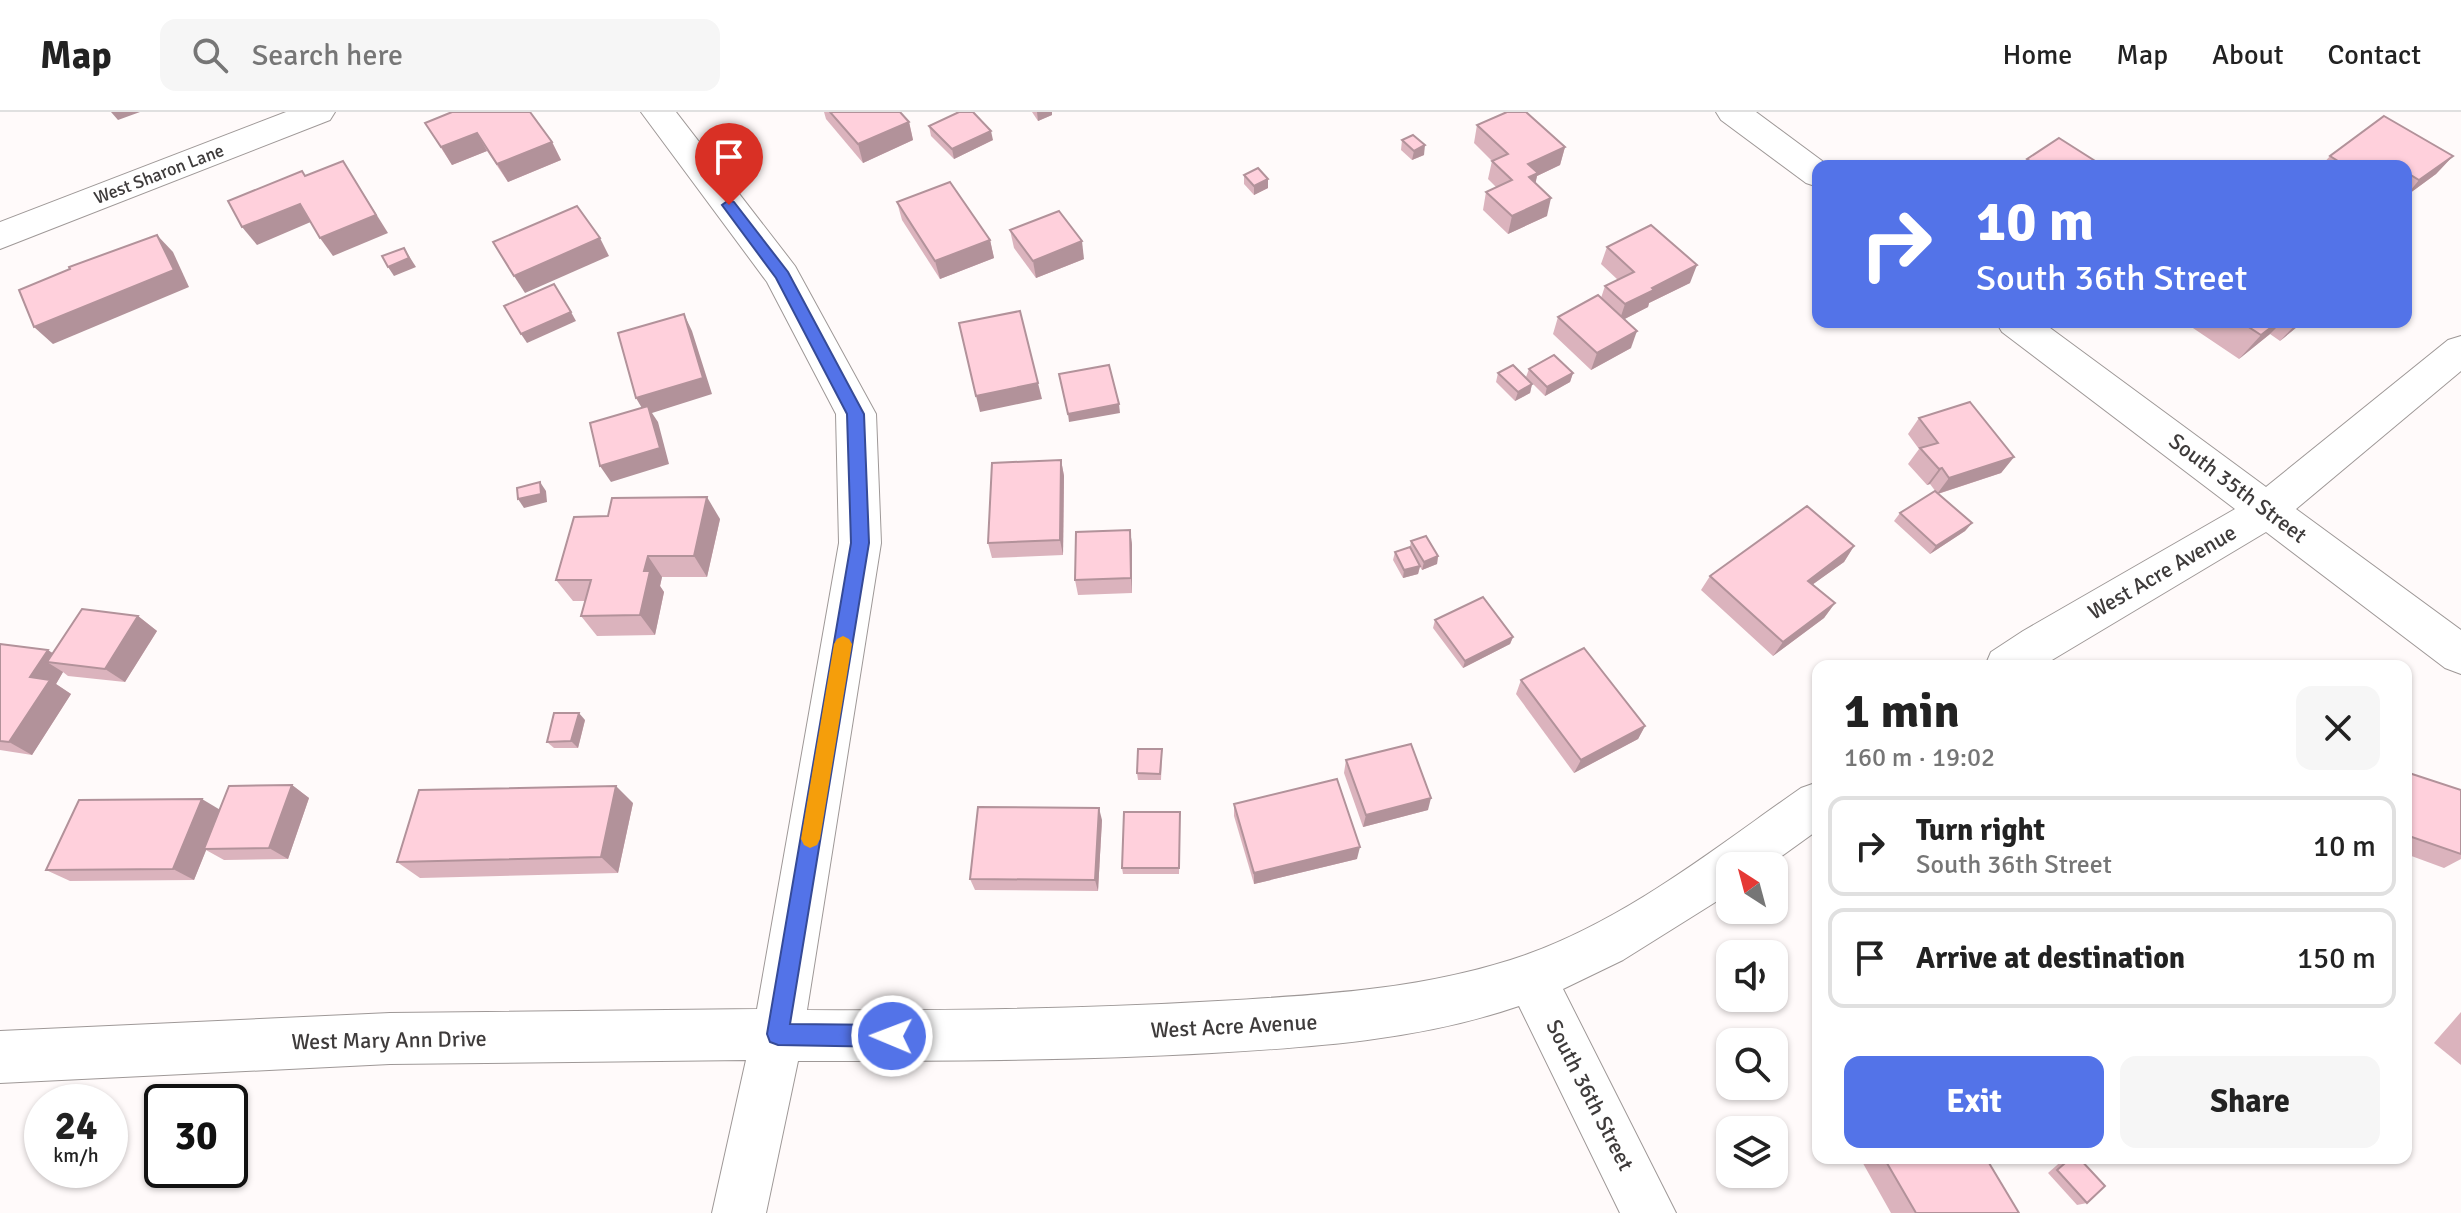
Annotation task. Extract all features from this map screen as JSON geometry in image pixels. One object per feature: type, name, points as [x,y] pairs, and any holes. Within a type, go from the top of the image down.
[{"type":"street","name":"West Sharon Lane","points":[[0,236],[318,112]]},
{"type":"street","points":[[658,112],[782,275],[856,414],[860,543],[778,1034],[739,1213]]},
{"type":"street","points":[[1733,112],[1812,171]]},
{"type":"street","name":"South 35th Street","points":[[2023,328],[2461,655]]},
{"type":"street","name":"West Acre Avenue","points":[[2016,660],[2119,594],[2237,530],[2267,510],[2461,350]]},
{"type":"street","name":"West Acre Avenue","points":[[778,1034],[978,1037],[1332,1020],[1430,1006],[1531,978],[1624,935],[1812,807]]},
{"type":"street","name":"South 36th Street","points":[[1531,978],[1649,1213]]},
{"type":"street","name":"West Mary Ann Drive","points":[[0,1057],[119,1048],[338,1040],[778,1034]]},
{"type":"building","points":[[452,112],[530,112],[552,142],[497,164],[477,133],[441,147],[425,123]]},
{"type":"building","points":[[830,112],[900,112],[909,122],[858,144]]},
{"type":"building","points":[[959,112],[973,112],[991,131],[952,149],[929,126]]},
{"type":"building","points":[[1507,112],[1526,112],[1565,147],[1528,164],[1538,173],[1529,177],[1551,198],[1512,216],[1486,192],[1512,180],[1492,161],[1508,154],[1477,125]]},
{"type":"building","points":[[2384,116],[2453,156],[2419,180],[2412,176],[2412,160],[2336,160],[2330,156]]},
{"type":"building","points":[[1413,135],[1425,145],[1414,151],[1402,140]]},
{"type":"building","points":[[2059,138],[2094,160],[2028,160]]},
{"type":"building","points":[[343,161],[376,215],[320,238],[300,204],[242,227],[228,201],[302,171],[305,176]]},
{"type":"building","points":[[1258,168],[1268,179],[1254,186],[1244,175]]},
{"type":"building","points":[[950,182],[990,240],[935,261],[897,202]]},
{"type":"building","points":[[577,206],[600,238],[514,276],[493,242]]},
{"type":"building","points":[[1059,211],[1082,241],[1033,261],[1010,230]]},
{"type":"building","points":[[1651,225],[1697,265],[1625,304],[1605,286],[1634,272],[1607,247]]},
{"type":"building","points":[[157,235],[174,270],[34,327],[19,290],[69,267]]},
{"type":"building","points":[[404,248],[409,258],[388,267],[382,256]]},
{"type":"building","points":[[554,284],[571,312],[521,334],[504,306]]},
{"type":"building","points":[[1598,295],[1637,331],[1597,353],[1558,317]]},
{"type":"building","points":[[1020,311],[1038,383],[976,396],[959,323]]},
{"type":"building","points":[[684,314],[703,378],[636,398],[618,333]]},
{"type":"building","points":[[2250,328],[2270,328],[2261,335]]},
{"type":"building","points":[[1554,355],[1573,373],[1547,387],[1529,369]]},
{"type":"building","points":[[1109,365],[1119,404],[1068,414],[1059,374]]},
{"type":"building","points":[[1513,365],[1532,384],[1518,392],[1498,373]]},
{"type":"building","points":[[1970,402],[2014,457],[1949,478],[1920,448],[1938,443],[1919,418]]},
{"type":"building","points":[[648,406],[660,448],[600,466],[590,423]]},
{"type":"building","points":[[1061,460],[1060,540],[988,543],[992,463]]},
{"type":"building","points":[[540,482],[541,494],[518,499],[517,488]]},
{"type":"building","points":[[1935,491],[1972,523],[1936,546],[1900,513]]},
{"type":"building","points":[[707,497],[694,556],[648,556],[644,571],[650,571],[640,615],[581,616],[591,580],[556,580],[574,517],[608,516],[612,498]]},
{"type":"building","points":[[1807,506],[1854,546],[1808,581],[1835,603],[1783,642],[1710,576]]},
{"type":"building","points":[[1130,530],[1131,578],[1075,580],[1076,532]]},
{"type":"building","points":[[1426,536],[1438,556],[1424,562],[1411,541]]},
{"type":"building","points":[[1410,547],[1420,566],[1404,570],[1395,552]]},
{"type":"building","points":[[1483,597],[1513,637],[1465,661],[1435,620]]},
{"type":"building","points":[[82,609],[138,616],[105,669],[47,662]]},
{"type":"building","points":[[0,644],[48,650],[30,677],[50,680],[9,742],[0,741]]},
{"type":"building","points":[[1584,648],[1645,726],[1581,760],[1521,680]]},
{"type":"building","points":[[554,713],[579,713],[571,741],[547,742]]},
{"type":"building","points":[[1411,744],[1431,798],[1366,815],[1346,760]]},
{"type":"building","points":[[1138,749],[1162,749],[1160,774],[1137,773]]},
{"type":"building","points":[[2412,774],[2461,790],[2461,854],[2412,837]]},
{"type":"building","points":[[1337,779],[1360,847],[1254,873],[1234,804]]},
{"type":"building","points":[[292,785],[269,848],[204,849],[229,786]]},
{"type":"building","points":[[616,786],[601,857],[397,862],[419,790]]},
{"type":"building","points":[[202,799],[173,869],[46,870],[79,800]]},
{"type":"building","points":[[978,807],[1099,808],[1095,880],[970,879]]},
{"type":"building","points":[[1124,812],[1180,812],[1179,868],[1122,868]]},
{"type":"building","points":[[1887,1164],[1990,1164],[2019,1213],[1916,1213]]},
{"type":"building","points":[[2064,1164],[2085,1164],[2105,1186],[2087,1203],[2057,1170]]},
{"type":"slow traffic","points":[[810,839],[843,644]]},
{"type":"route","points":[[729,205],[782,275],[856,414],[860,543],[778,1034],[892,1036]]}]
